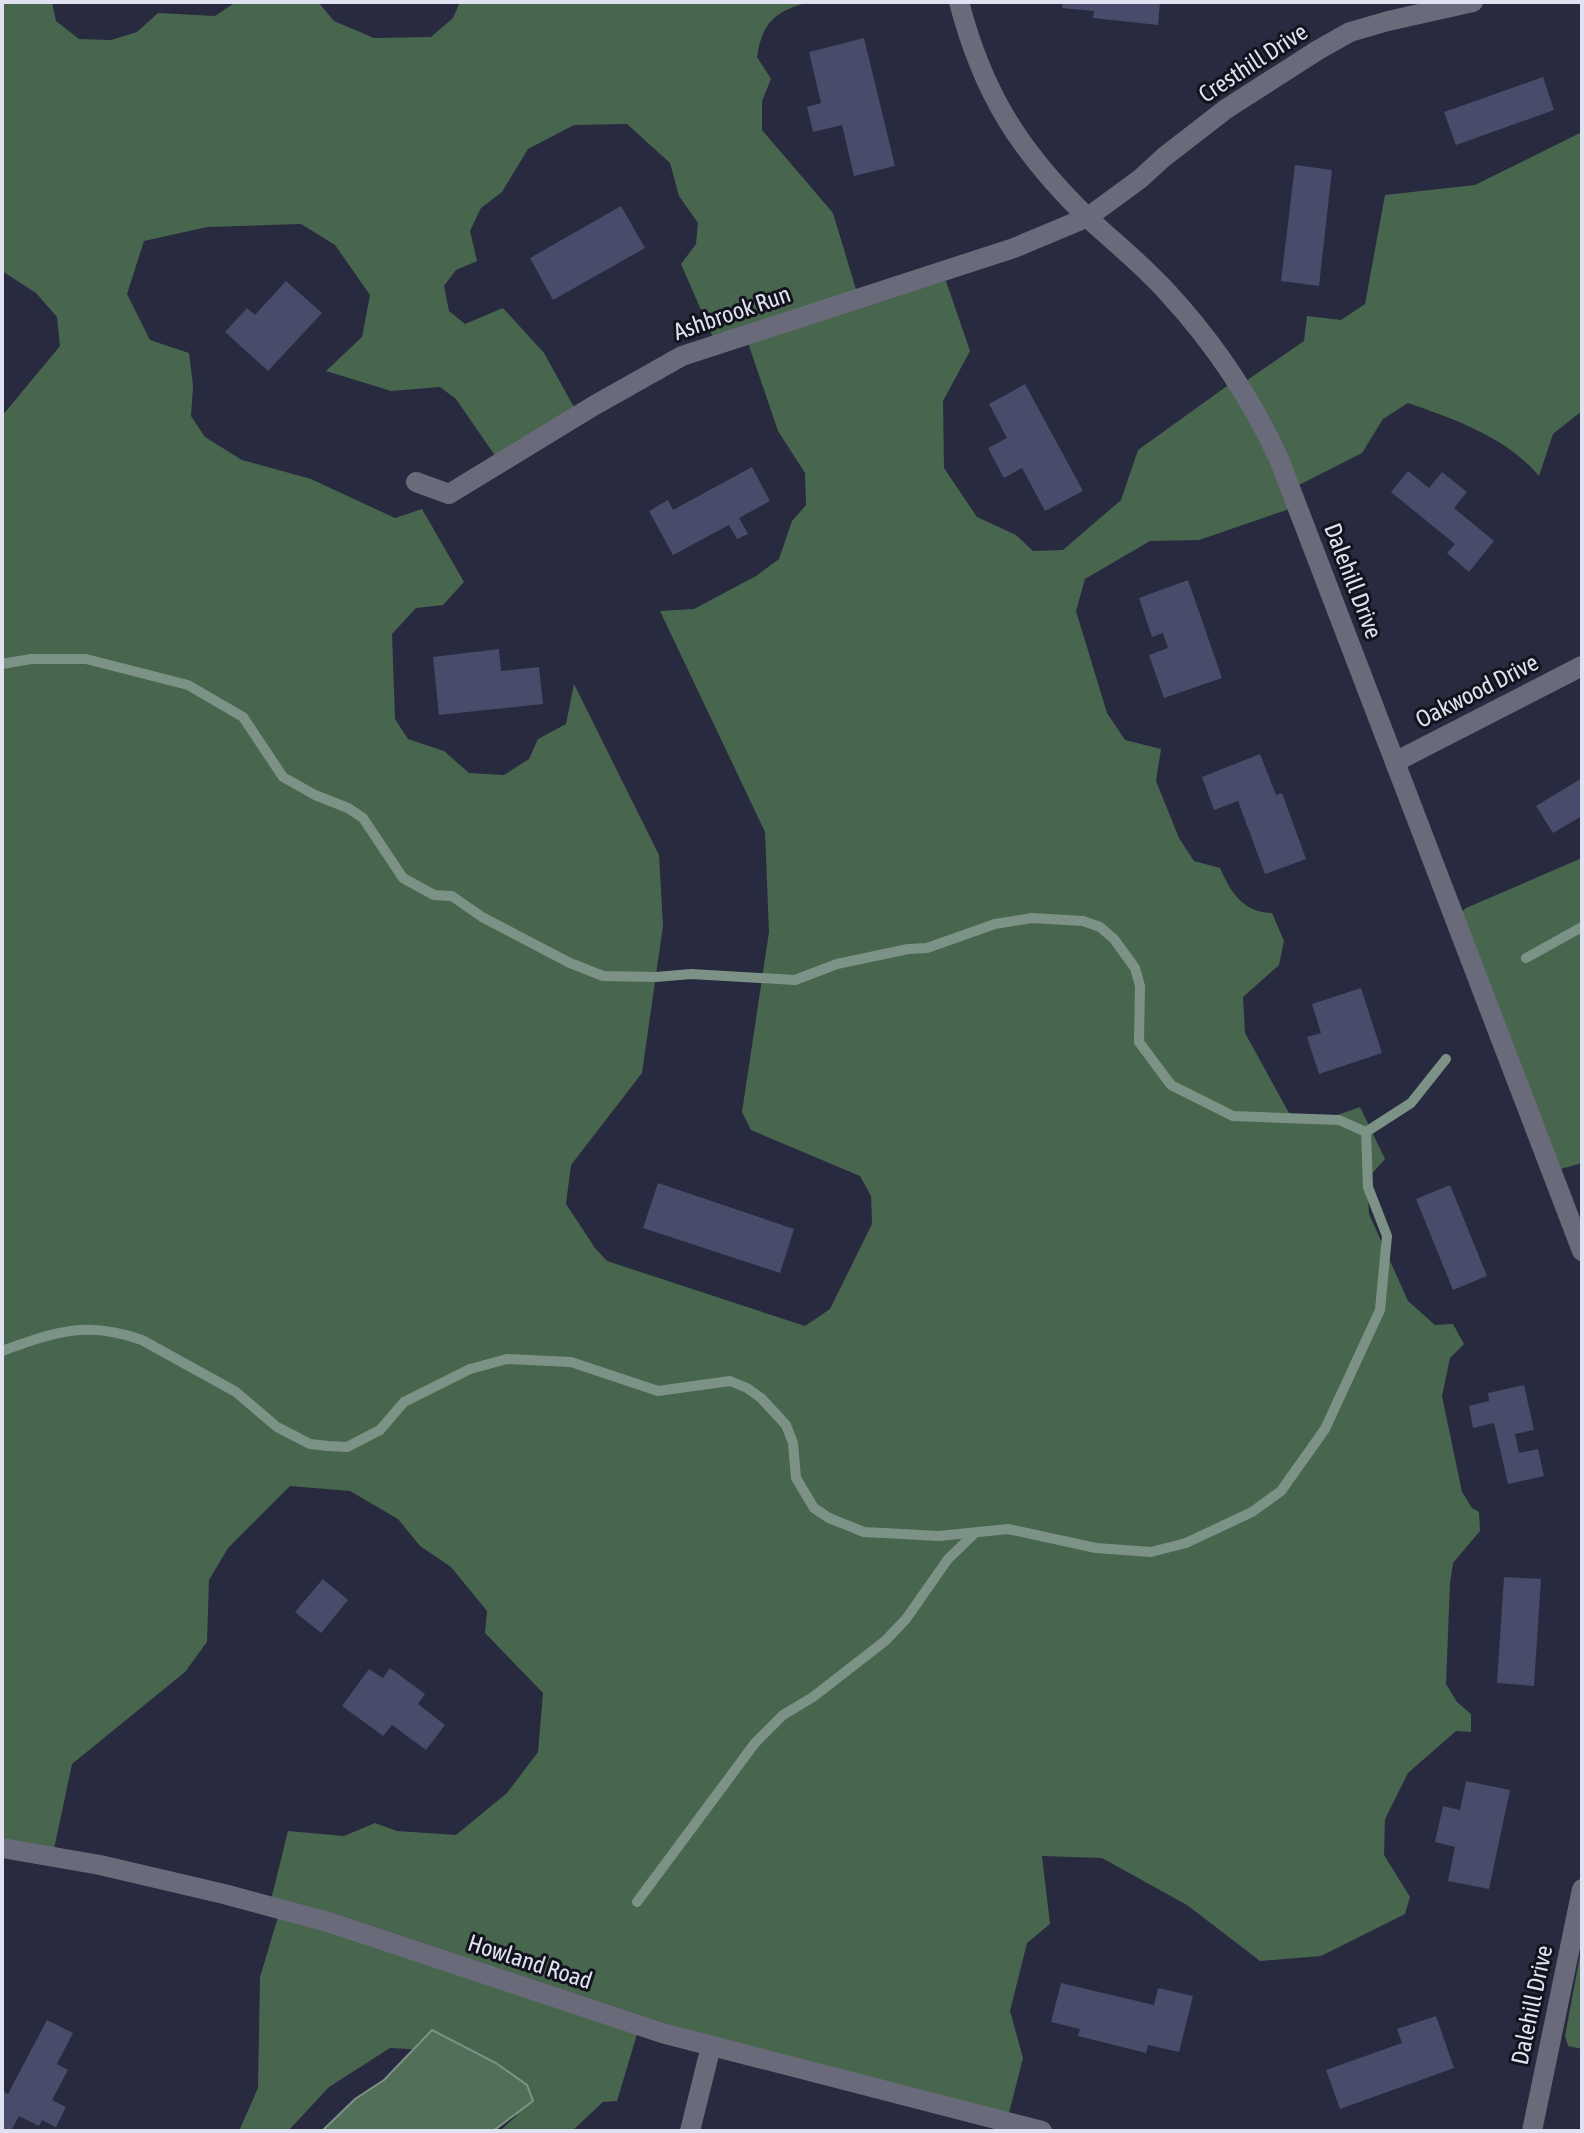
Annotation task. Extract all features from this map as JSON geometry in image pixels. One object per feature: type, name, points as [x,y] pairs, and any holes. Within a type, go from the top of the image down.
[{"type":"street","name":"Dalehill Drive","points":[[959,2],[970,44],[1009,126],[1033,158],[1088,217],[1167,292],[1232,373],[1258,413],[1279,459],[1582,1251]]},
{"type":"street","name":"Cresthill Drive","points":[[1088,217],[1226,109],[1350,32],[1473,2]]},
{"type":"street","name":"Ashbrook Run","points":[[416,482],[449,494],[682,356],[1014,248],[1088,217]]},
{"type":"street","name":"Oakwood Drive","points":[[1395,762],[1582,666]]},
{"type":"street","name":"Howland Road","points":[[2,1848],[47,1854],[160,1878],[328,1922],[662,2033],[1042,2131]]},
{"type":"street","name":"Dalehill Drive","points":[[1532,2131],[1582,1889]]},
{"type":"street","points":[[690,2131],[711,2046]]},
{"type":"shaded area","points":[[52,2],[56,21],[79,39],[111,40],[137,32],[158,13],[215,16],[236,2],[318,2],[334,21],[374,38],[431,37],[453,18],[460,2],[809,2],[788,9],[772,20],[759,45],[757,57],[771,79],[762,101],[762,130],[833,213],[858,296],[946,281],[970,351],[943,401],[944,468],[977,517],[1016,535],[1033,551],[1063,550],[1121,500],[1138,450],[1234,381],[1240,385],[1304,341],[1307,316],[1341,320],[1365,304],[1385,195],[1475,185],[1582,132],[1582,411],[1553,434],[1539,476],[1526,462],[1495,440],[1408,403],[1383,419],[1362,453],[1293,488],[1295,507],[1199,540],[1150,541],[1085,579],[1076,611],[1107,713],[1125,740],[1161,749],[1156,781],[1179,838],[1194,861],[1220,868],[1228,885],[1245,905],[1272,913],[1284,941],[1279,965],[1243,997],[1245,1033],[1289,1113],[1318,1122],[1360,1107],[1385,1159],[1367,1179],[1369,1214],[1408,1301],[1435,1325],[1453,1324],[1464,1344],[1450,1358],[1442,1396],[1462,1492],[1472,1508],[1479,1512],[1480,1531],[1453,1563],[1446,1684],[1457,1702],[1471,1714],[1471,1732],[1456,1731],[1408,1773],[1385,1819],[1384,1855],[1410,1897],[1405,1914],[1321,1956],[1260,1961],[1187,1905],[1102,1858],[1042,1856],[1050,1924],[1027,1943],[1010,2011],[1023,2058],[1009,2113],[638,2031],[617,2101],[603,2102],[572,2131],[500,2131],[517,2115],[504,2093],[427,2050],[390,2048],[329,2087],[288,2131],[239,2131],[258,2088],[260,1977],[278,1917],[270,1904],[288,1831],[344,1836],[375,1823],[397,1831],[456,1835],[507,1793],[538,1752],[543,1693],[485,1633],[487,1611],[451,1567],[420,1546],[398,1519],[350,1491],[290,1486],[228,1548],[209,1580],[207,1642],[185,1672],[72,1764],[53,1854],[2,1849],[2,416],[60,346],[57,317],[36,293],[2,271],[2,3]],"holes":[[[627,124],[670,163],[679,196],[698,223],[696,244],[681,264],[715,342],[746,337],[778,431],[805,473],[806,505],[792,521],[779,559],[756,576],[694,609],[660,611],[765,832],[769,932],[742,1112],[751,1130],[860,1176],[871,1196],[872,1224],[830,1309],[805,1326],[607,1261],[566,1204],[571,1165],[642,1073],[663,926],[659,855],[574,684],[566,724],[538,739],[529,759],[504,775],[469,773],[444,751],[408,739],[395,719],[392,634],[416,608],[443,605],[464,582],[422,509],[395,518],[311,479],[242,460],[205,437],[191,416],[193,386],[189,353],[150,340],[127,294],[144,241],[207,227],[301,224],[335,245],[370,295],[362,337],[326,371],[391,391],[440,387],[456,399],[498,460],[575,409],[544,353],[503,308],[465,324],[449,311],[444,286],[456,270],[477,261],[470,231],[481,208],[502,192],[528,149],[574,125]]]},
{"type":"shaded area","points":[[1582,858],[1582,1163],[1561,1169],[1554,1159],[1458,915],[1466,908]]},
{"type":"shaded area","points":[[1582,1945],[1582,2049],[1568,2046],[1565,2036]]},
{"type":"shaded area","points":[[432,2030],[496,2063],[527,2085],[533,2101],[493,2131],[322,2131],[355,2099],[384,2080]]},
{"type":"building","points":[[1063,2],[1160,2],[1158,25],[1093,18],[1094,11],[1062,8]]},
{"type":"building","points":[[864,38],[895,166],[854,176],[842,125],[813,132],[807,107],[821,103],[809,52]]},
{"type":"building","points":[[1543,77],[1554,110],[1456,145],[1444,112]]},
{"type":"building","points":[[1295,165],[1332,170],[1319,286],[1281,281]]},
{"type":"building","points":[[621,206],[645,248],[553,300],[530,258]]},
{"type":"building","points":[[286,281],[322,313],[268,371],[225,332],[247,308],[255,315]]},
{"type":"building","points":[[1025,384],[1083,491],[1045,511],[1022,468],[1004,478],[988,448],[1007,438],[989,404]]},
{"type":"building","points":[[752,467],[770,501],[739,518],[748,534],[737,539],[729,525],[673,555],[649,511],[668,500],[673,510]]},
{"type":"building","points":[[1408,471],[1429,488],[1442,472],[1467,492],[1454,508],[1494,541],[1469,572],[1447,553],[1455,544],[1391,492]]},
{"type":"building","points":[[1188,580],[1222,678],[1164,698],[1149,655],[1168,648],[1163,633],[1152,637],[1139,598]]},
{"type":"building","points":[[499,649],[501,671],[539,667],[543,704],[439,715],[433,657]]},
{"type":"building","points":[[1260,754],[1276,795],[1282,793],[1306,859],[1265,874],[1238,801],[1214,810],[1202,777]]},
{"type":"building","points":[[1582,778],[1582,816],[1553,833],[1536,806]]},
{"type":"building","points":[[1361,988],[1382,1053],[1319,1074],[1307,1037],[1321,1033],[1312,1004]]},
{"type":"building","points":[[658,1183],[794,1229],[780,1273],[643,1228]]},
{"type":"building","points":[[1450,1185],[1487,1276],[1453,1290],[1416,1199]]},
{"type":"building","points":[[1524,1385],[1534,1430],[1515,1434],[1519,1453],[1538,1449],[1544,1476],[1508,1484],[1494,1423],[1473,1428],[1469,1406],[1489,1401],[1488,1393]]},
{"type":"building","points":[[1504,1577],[1541,1579],[1534,1686],[1497,1683]]},
{"type":"building","points":[[323,1579],[348,1600],[321,1633],[295,1612]]},
{"type":"building","points":[[390,1668],[425,1694],[418,1704],[445,1725],[426,1750],[392,1725],[383,1736],[342,1706],[369,1669],[383,1678]]},
{"type":"building","points":[[1466,1781],[1510,1790],[1489,1889],[1448,1881],[1455,1847],[1435,1842],[1443,1806],[1460,1810]]},
{"type":"building","points":[[1061,1983],[1154,2005],[1158,1988],[1193,1996],[1179,2052],[1148,2045],[1146,2053],[1078,2036],[1080,2029],[1051,2022]]},
{"type":"building","points":[[1436,2016],[1454,2068],[1340,2109],[1326,2070],[1402,2043],[1397,2029]]},
{"type":"building","points":[[47,2020],[73,2033],[57,2064],[68,2070],[52,2100],[66,2107],[56,2127],[42,2120],[39,2126],[19,2116],[11,2131],[2,2131],[2,2091],[8,2094]]},
{"type":"waterway","points":[[2,664],[31,659],[86,659],[188,685],[243,717],[283,777],[363,818],[403,878],[434,895],[452,896],[482,917],[570,963],[603,976],[691,974],[795,980],[837,964],[927,948],[995,924],[1032,918],[1083,921],[1100,927],[1114,939],[1135,968],[1140,986],[1139,1042],[1171,1085],[1233,1116],[1339,1120],[1366,1132]]},
{"type":"waterway","points":[[1526,958],[1582,927]]},
{"type":"waterway","points":[[2,1351],[38,1338],[71,1331],[122,1334],[142,1340],[236,1392],[277,1427],[310,1444],[347,1447],[380,1430],[404,1402],[470,1369],[507,1359],[571,1362],[658,1391],[730,1381],[761,1398],[786,1425],[793,1443],[796,1478],[814,1508],[829,1518],[864,1532],[939,1536],[1008,1529],[1096,1548],[1151,1552],[1186,1543],[1252,1512],[1281,1491],[1325,1429],[1380,1310],[1387,1236],[1368,1187],[1366,1132],[1411,1103],[1446,1059]]},
{"type":"waterway","points":[[637,1902],[755,1743],[783,1715],[813,1697],[885,1641],[906,1619],[948,1559],[975,1533]]}]
